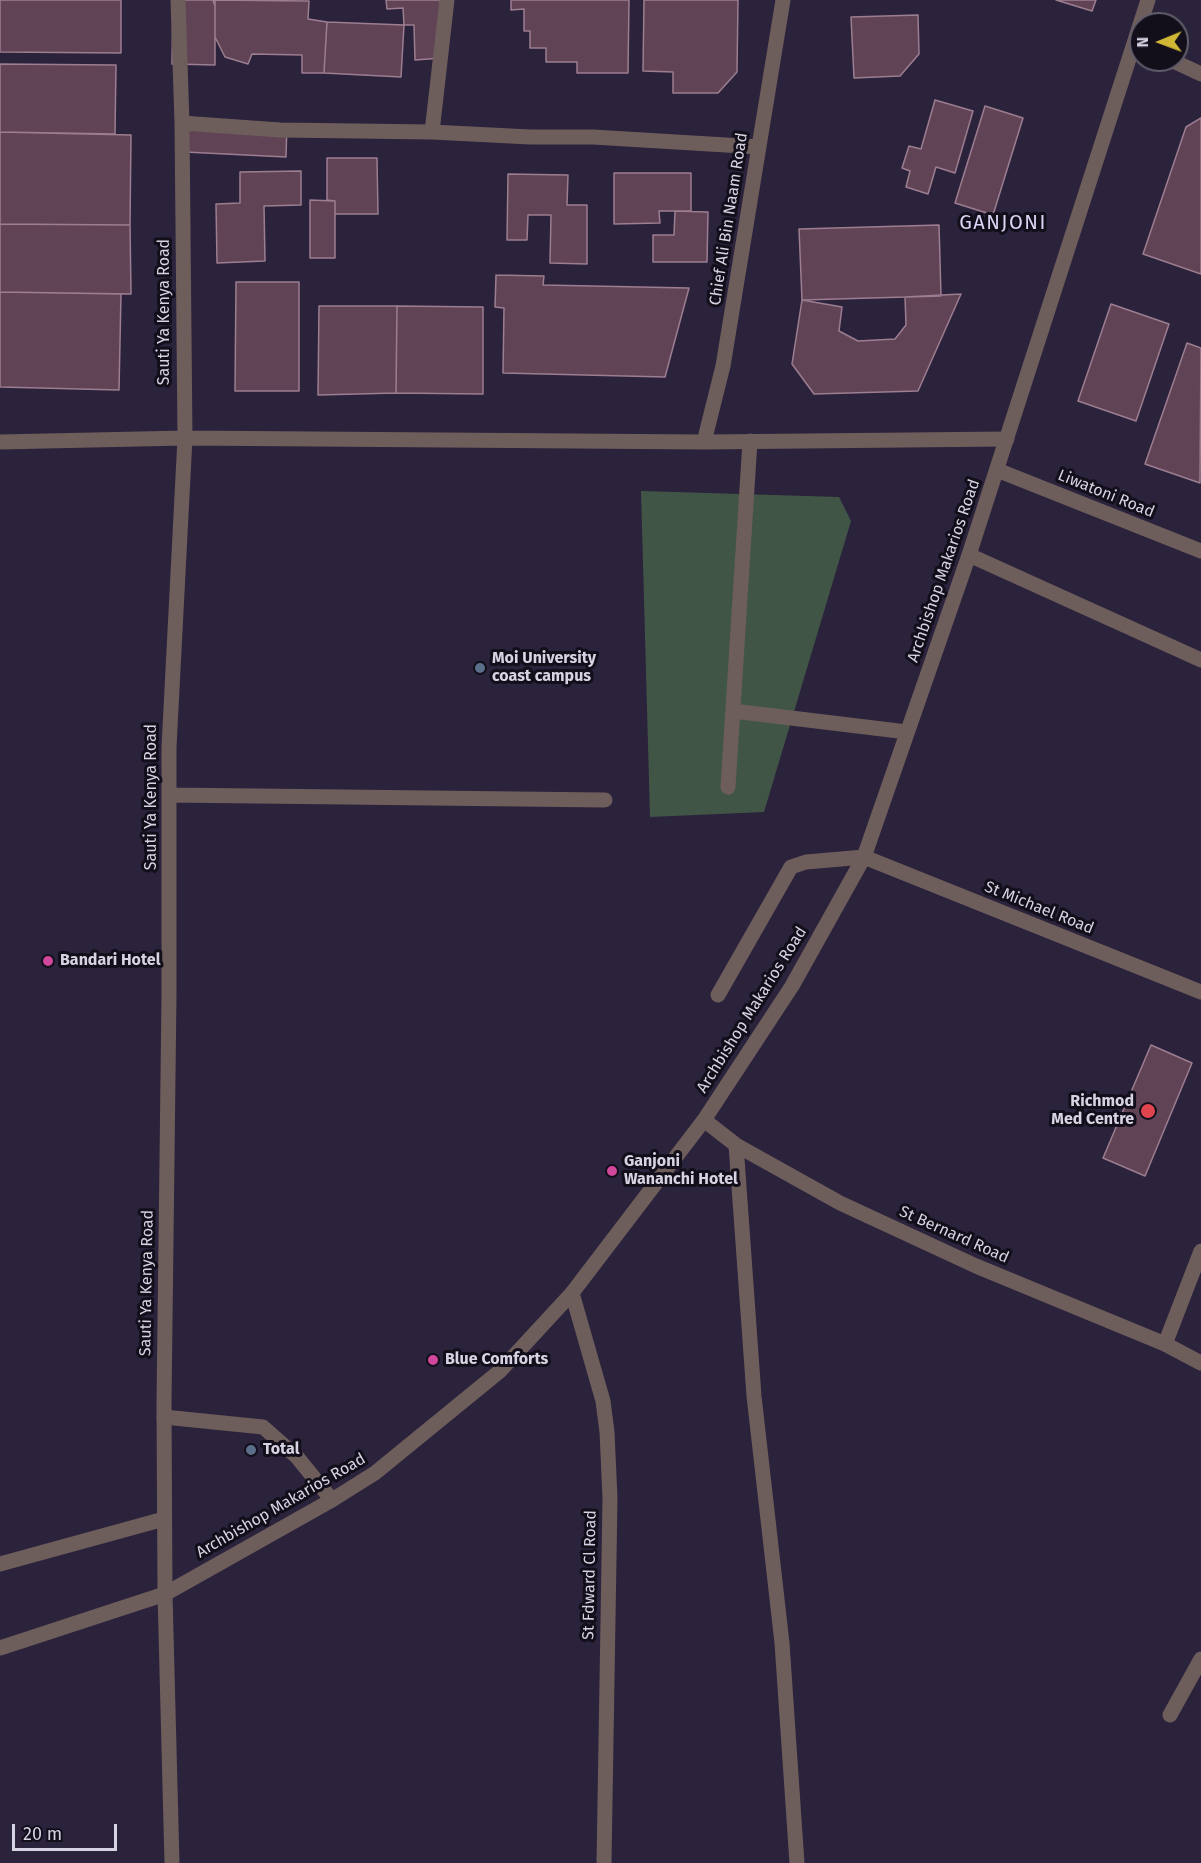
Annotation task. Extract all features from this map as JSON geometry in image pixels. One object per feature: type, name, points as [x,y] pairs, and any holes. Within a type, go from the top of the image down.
[{"type":"street","name":"Sauti Ya Kenya Road","points":[[172,1863],[165,1594],[164,1417],[169,995],[169,747],[184,438],[182,123],[178,0]]},
{"type":"street","points":[[432,132],[447,0]]},
{"type":"street","name":"Chief Ali Bin Naam Road","points":[[704,442],[723,366],[783,0]]},
{"type":"street","name":"Archbishop Makarios Road","points":[[0,1648],[165,1594],[332,1500],[375,1473],[500,1371],[572,1293],[704,1120],[792,986],[864,857],[969,555],[1129,72]]},
{"type":"street","points":[[182,123],[280,130],[432,132],[530,137],[593,136],[759,147]]},
{"type":"street","points":[[0,442],[184,438],[704,442],[1007,439]]},
{"type":"street","points":[[728,787],[750,441]]},
{"type":"street","name":"Liwatoni Road","points":[[997,470],[1201,551]]},
{"type":"street","points":[[969,555],[1201,660]]},
{"type":"street","points":[[733,711],[908,732]]},
{"type":"street","points":[[169,795],[605,800]]},
{"type":"street","points":[[718,995],[791,867],[806,862],[864,857]]},
{"type":"street","name":"St Michael Road","points":[[864,857],[1201,992]]},
{"type":"street","name":"St Bernard Road","points":[[704,1120],[736,1146],[840,1203],[976,1266],[1165,1344],[1201,1363]]},
{"type":"street","points":[[736,1146],[754,1396],[782,1642],[797,1863]]},
{"type":"street","points":[[1165,1344],[1201,1251]]},
{"type":"street","name":"St Fdward Cl Road","points":[[572,1293],[603,1401],[607,1432],[610,1498],[604,1863]]},
{"type":"street","points":[[164,1417],[263,1428],[297,1457],[332,1500]]},
{"type":"street","points":[[0,1564],[164,1518]]},
{"type":"street","points":[[1170,1715],[1201,1659]]},
{"type":"green space","points":[[641,491],[839,497],[851,521],[764,812],[650,817]]},
{"type":"building","points":[[0,0],[121,0],[121,53],[0,52]]},
{"type":"building","points":[[173,0],[215,0],[215,65],[172,64]]},
{"type":"building","points":[[213,0],[309,1],[308,19],[327,22],[324,73],[302,73],[302,55],[252,54],[248,64],[225,57],[215,37]]},
{"type":"building","points":[[386,0],[440,0],[442,58],[415,60],[414,25],[404,25],[403,8],[387,9]]},
{"type":"building","points":[[511,0],[629,0],[628,73],[577,73],[577,62],[546,62],[546,48],[530,48],[530,31],[524,31],[524,9],[511,10]]},
{"type":"building","points":[[644,0],[738,0],[737,72],[718,93],[673,93],[673,72],[643,71]]},
{"type":"building","points":[[1056,0],[1096,0],[1092,11]]},
{"type":"building","points":[[918,15],[919,54],[900,76],[854,78],[851,17]]},
{"type":"building","points":[[327,22],[404,25],[401,77],[324,73]]},
{"type":"building","points":[[0,64],[116,65],[115,134],[0,132]]},
{"type":"building","points":[[935,100],[973,111],[955,173],[936,167],[928,194],[906,187],[910,171],[902,168],[909,146],[921,149]]},
{"type":"building","points":[[985,106],[1023,118],[993,215],[955,203]]},
{"type":"building","points":[[1201,118],[1201,274],[1143,254],[1186,127]]},
{"type":"building","points":[[186,119],[287,124],[286,157],[185,152]]},
{"type":"building","points":[[0,132],[131,135],[130,225],[0,224]]},
{"type":"building","points":[[327,158],[377,158],[378,214],[335,214],[335,201],[327,200]]},
{"type":"building","points":[[301,171],[301,205],[264,206],[265,261],[217,263],[216,204],[240,203],[240,172]]},
{"type":"building","points":[[614,173],[691,173],[691,211],[659,211],[660,223],[614,224]]},
{"type":"building","points":[[508,174],[568,175],[567,205],[587,205],[587,264],[550,263],[551,215],[528,215],[527,240],[507,240]]},
{"type":"building","points":[[310,200],[335,201],[335,258],[310,258]]},
{"type":"building","points":[[675,211],[708,212],[707,262],[653,262],[653,235],[674,235]]},
{"type":"building","points":[[0,224],[130,225],[131,294],[0,292]]},
{"type":"building","points":[[939,225],[941,296],[802,300],[799,229]]},
{"type":"building","points":[[496,275],[544,276],[543,285],[689,288],[665,377],[503,373],[504,308],[495,307]]},
{"type":"building","points":[[236,282],[299,282],[299,391],[235,391]]},
{"type":"building","points":[[0,292],[121,294],[119,390],[0,387]]},
{"type":"building","points":[[961,294],[918,391],[814,394],[792,364],[802,300],[842,307],[839,331],[858,341],[895,339],[906,325],[905,297]]},
{"type":"building","points":[[1111,304],[1169,324],[1136,421],[1078,401]]},
{"type":"building","points":[[319,306],[397,306],[396,393],[318,395]]},
{"type":"building","points":[[397,306],[483,307],[483,394],[396,393]]},
{"type":"building","points":[[1187,343],[1201,348],[1200,483],[1145,464]]},
{"type":"building","name":"Richmod Med Centre","points":[[1151,1045],[1192,1063],[1145,1176],[1103,1158]]},
{"type":"place","name":"Moi University coast campus","points":[[480,668]]},
{"type":"place","name":"Bandari Hotel","points":[[48,961]]},
{"type":"place","name":"Richmod Med Centre","points":[[1148,1111]]},
{"type":"place","name":"Ganjoni Wananchi Hotel","points":[[612,1171]]},
{"type":"place","name":"Blue Comforts","points":[[433,1360]]},
{"type":"place","name":"Total","points":[[251,1450]]},
{"type":"district","name":"GANJONI","points":[[1003,223]]}]
